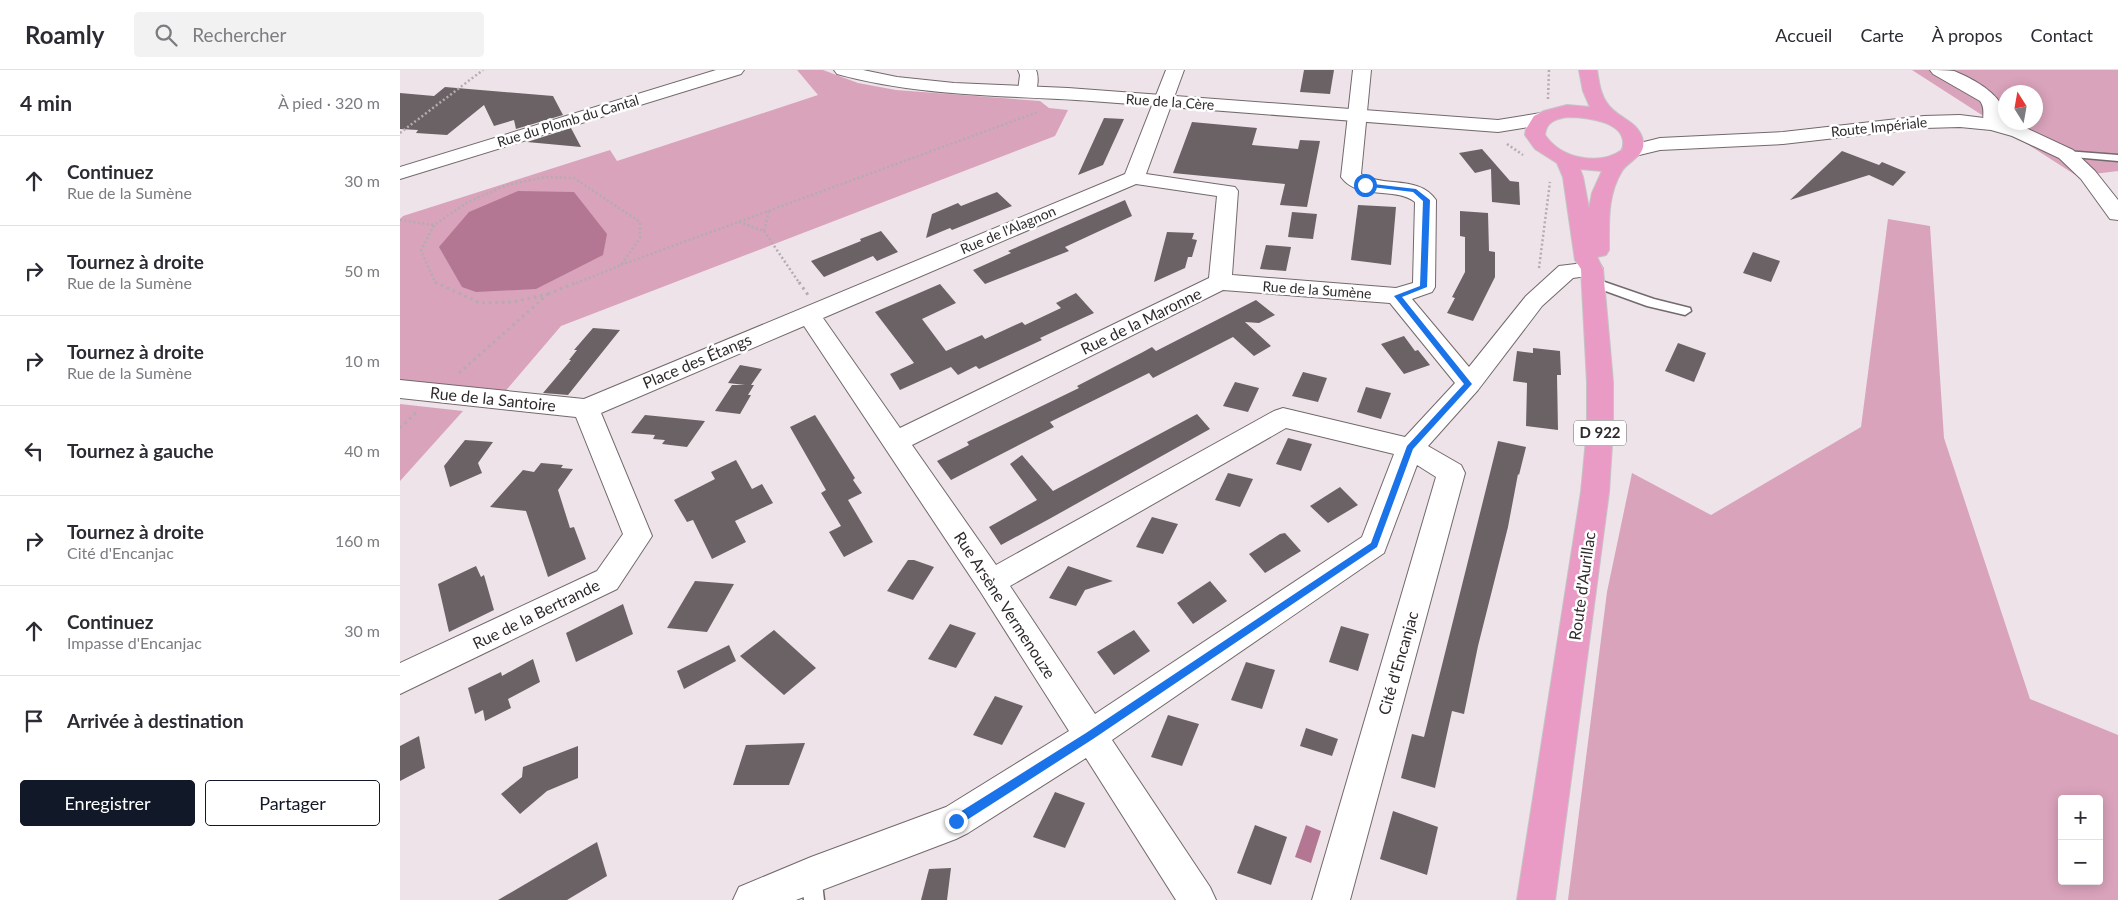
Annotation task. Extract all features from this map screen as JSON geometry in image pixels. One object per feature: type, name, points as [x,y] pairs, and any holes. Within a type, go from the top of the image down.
[{"type":"main road","points":[[1560,112],[1565,106],[1576,78],[1592,95],[1596,104],[1618,122],[1632,137],[1634,142],[1625,155],[1592,164],[1565,159],[1548,152],[1538,141],[1535,130],[1541,120],[1560,112],[1584,111],[1618,122]]},
{"type":"main road","name":"Route d'Aurillac","points":[[1593,276],[1598,261],[1599,200],[1604,182],[1625,155]]},
{"type":"main road","name":"Route d'Aurillac","points":[[1536,900],[1595,492],[1600,429],[1600,382],[1593,276],[1586,260],[1573,177],[1565,159]]},
{"type":"street","name":"Rue du Plomb du Cantal","points":[[400,173],[696,75],[735,70]]},
{"type":"street","name":"Rue de la Cère","points":[[843,70],[892,82],[1357,116],[1502,134],[1514,130],[1538,141]]},
{"type":"street","points":[[1026,70],[1029,75],[1027,91]]},
{"type":"street","points":[[1134,178],[1175,70]]},
{"type":"street","points":[[1357,116],[1362,70]]},
{"type":"street","points":[[1940,70],[1986,97],[1994,107],[1992,124]]},
{"type":"street","name":"Rue de la Sumène","points":[[1220,282],[1397,296],[1424,287],[1426,200],[1414,190],[1365,185],[1351,177],[1357,116]]},
{"type":"street","name":"Rue de la Cère","points":[[1502,134],[1541,120]]},
{"type":"street","name":"Route Impériale","points":[[1625,155],[1660,144],[1783,138],[1943,121],[1992,124],[2019,132],[2066,154],[2088,174],[2118,214]]},
{"type":"street","name":"Route Impériale","points":[[1618,122],[1655,136],[1687,142]]},
{"type":"street","points":[[400,155],[422,166]]},
{"type":"street","name":"Rue de la Maronne","points":[[896,441],[1220,282],[1228,192],[1134,178]]},
{"type":"street","name":"Rue de l'Alagnon","points":[[813,312],[1134,178]]},
{"type":"street","points":[[752,900],[813,888],[956,821],[1090,736],[1374,545],[1410,448],[1468,384],[1534,300],[1567,271],[1593,276]]},
{"type":"street","points":[[1397,296],[1468,384]]},
{"type":"street","name":"Place des Étangs","points":[[586,409],[813,312]]},
{"type":"street","name":"Rue Arsène Vermenouze","points":[[813,312],[896,441],[992,582],[1197,900]]},
{"type":"street","name":"Rue de la Santoire","points":[[400,389],[586,409]]},
{"type":"street","name":"Rue de la Bertrande","points":[[400,679],[607,580],[638,536],[586,409]]},
{"type":"street","name":"Cité d'Encanjac","points":[[992,582],[1282,418],[1410,448],[1451,473],[1331,900]]},
{"type":"lane","name":"Route Impériale","points":[[2066,154],[2118,158]]},
{"type":"lane","points":[[1593,276],[1652,303],[1685,311]]},
{"type":"path","points":[[400,133],[483,70]]},
{"type":"path","points":[[621,265],[640,238],[640,222],[574,178],[545,177],[507,185],[468,202],[434,225],[422,251],[436,284],[480,303],[512,302],[548,294],[621,265],[1062,103],[1070,94]]},
{"type":"path","points":[[1502,134],[1530,160]]},
{"type":"path","points":[[1536,274],[1539,268],[1550,177]]},
{"type":"path","points":[[764,231],[769,211]]},
{"type":"path","points":[[400,220],[434,225]]},
{"type":"path","points":[[739,222],[764,231],[813,312]]},
{"type":"path","points":[[400,428],[548,294]]},
{"type":"shaded area","points":[[797,70],[823,70],[858,83],[896,90],[1040,101],[1049,108],[1068,110],[1055,136],[561,326],[502,395],[400,382],[400,219],[403,216],[610,150],[617,161],[818,95]]},
{"type":"shaded area","points":[[1912,70],[2118,70],[2118,171],[2077,176],[2005,130],[2043,130],[2043,85],[1998,85],[1998,125]]},
{"type":"shaded area","points":[[518,191],[574,192],[607,234],[603,255],[536,289],[476,292],[462,287],[439,247],[469,212]]},
{"type":"shaded area","points":[[1888,219],[1930,226],[1944,438],[2030,699],[2118,735],[2118,900],[1568,900],[1607,592],[1632,473],[1711,515],[1861,427]]},
{"type":"shaded area","points":[[400,404],[463,411],[400,481]]},
{"type":"shaded area","points":[[1306,825],[1321,831],[1311,863],[1295,857]]},
{"type":"building","points":[[1304,70],[1334,70],[1330,94],[1300,92]]},
{"type":"building","points":[[445,87],[553,96],[563,115],[516,129],[514,120],[494,126],[484,105],[447,135],[416,133],[418,130],[400,129],[400,93],[434,96]]},
{"type":"building","points":[[1104,118],[1124,119],[1103,165],[1078,175]]},
{"type":"building","points":[[1192,122],[1257,128],[1252,145],[1298,149],[1300,140],[1320,141],[1307,207],[1280,205],[1285,184],[1173,173]]},
{"type":"building","points":[[571,128],[581,147],[527,142]]},
{"type":"building","points":[[1482,149],[1510,181],[1519,182],[1520,205],[1492,202],[1491,169],[1475,173],[1459,153]]},
{"type":"building","points":[[1842,151],[1879,165],[1882,162],[1906,172],[1893,186],[1869,175],[1790,200]]},
{"type":"building","points":[[997,192],[1012,206],[952,230],[950,228],[926,238],[932,214],[958,203],[961,206]]},
{"type":"building","points":[[1125,200],[1132,216],[1065,247],[1069,251],[985,284],[973,270],[1011,253],[1008,251]]},
{"type":"building","points":[[1358,205],[1396,207],[1391,265],[1351,260]]},
{"type":"building","points":[[1460,211],[1488,213],[1489,251],[1495,252],[1495,277],[1473,321],[1447,313],[1455,298],[1452,297],[1465,272],[1465,237],[1460,236]]},
{"type":"building","points":[[1292,212],[1317,214],[1313,239],[1288,237]]},
{"type":"building","points":[[881,231],[898,252],[877,261],[873,256],[824,277],[811,261],[861,241],[860,239]]},
{"type":"building","points":[[1167,232],[1194,233],[1192,239],[1197,240],[1192,257],[1188,257],[1185,268],[1154,282]]},
{"type":"building","points":[[1266,245],[1291,247],[1286,271],[1260,269]]},
{"type":"building","points":[[1753,252],[1780,261],[1771,282],[1743,273]]},
{"type":"building","points":[[940,284],[956,303],[922,319],[946,351],[982,335],[985,339],[1022,322],[1025,325],[1061,308],[1056,303],[1076,293],[1094,313],[1040,338],[1042,340],[979,369],[976,366],[958,375],[951,367],[900,390],[890,374],[914,363],[875,312]]},
{"type":"building","points":[[1256,300],[1275,315],[1259,323],[1245,322],[1271,346],[1254,356],[1233,337],[1153,378],[1149,373],[1050,422],[1054,427],[951,480],[937,461],[969,445],[967,442],[1079,388],[1077,386],[1152,347],[1156,351]]},
{"type":"building","points":[[593,328],[620,330],[568,395],[543,393],[571,360],[569,360],[577,350],[574,350]]},
{"type":"building","points":[[1404,336],[1415,351],[1418,350],[1430,365],[1404,374],[1381,344]]},
{"type":"building","points":[[1678,343],[1706,353],[1694,382],[1665,371]]},
{"type":"building","points":[[1533,348],[1560,351],[1561,375],[1557,375],[1558,430],[1526,426],[1527,383],[1513,381],[1517,351],[1533,353]]},
{"type":"building","points":[[740,365],[762,369],[751,385],[754,385],[748,395],[751,395],[740,414],[715,411],[732,385],[745,385],[728,383]]},
{"type":"building","points":[[1303,372],[1327,378],[1318,402],[1292,396]]},
{"type":"building","points":[[1235,382],[1259,388],[1248,412],[1223,406]]},
{"type":"building","points":[[1366,387],[1391,393],[1381,419],[1357,412]]},
{"type":"building","points":[[1197,414],[1210,429],[1051,518],[1001,545],[989,527],[1037,500],[1010,464],[1022,455],[1053,491]]},
{"type":"building","points":[[645,415],[705,421],[687,447],[662,444],[665,440],[653,439],[655,435],[631,433]]},
{"type":"building","points":[[815,415],[855,478],[853,480],[862,493],[848,500],[873,542],[844,557],[829,532],[841,526],[821,493],[826,490],[790,427]]},
{"type":"building","points":[[1288,438],[1312,444],[1301,471],[1276,464]]},
{"type":"building","points":[[465,440],[493,442],[478,463],[482,473],[450,487],[444,466]]},
{"type":"building","points":[[1498,441],[1526,447],[1478,646],[1464,714],[1452,711],[1435,788],[1401,778],[1412,734],[1424,737]]},
{"type":"building","points":[[736,460],[752,489],[762,484],[773,503],[735,521],[746,542],[712,559],[693,520],[687,522],[674,500],[715,479],[711,472]]},
{"type":"building","points":[[541,463],[563,465],[561,468],[573,469],[558,490],[570,528],[574,527],[586,559],[548,577],[526,511],[490,507],[523,470],[534,472]]},
{"type":"building","points":[[1228,473],[1253,479],[1240,507],[1215,500]]},
{"type":"building","points":[[1340,487],[1358,505],[1328,523],[1310,506]]},
{"type":"building","points":[[1152,517],[1178,524],[1163,554],[1136,547]]},
{"type":"building","points":[[1285,533],[1301,551],[1265,573],[1249,554],[1280,534]]},
{"type":"building","points":[[908,560],[914,560],[934,567],[913,600],[887,591]]},
{"type":"building","points":[[476,566],[481,577],[484,575],[494,610],[449,632],[438,584]]},
{"type":"building","points":[[1068,566],[1113,581],[1085,590],[1076,606],[1049,598]]},
{"type":"building","points":[[695,581],[734,584],[707,632],[667,628]]},
{"type":"building","points":[[1210,581],[1227,601],[1193,624],[1177,603]]},
{"type":"building","points":[[623,604],[633,634],[576,662],[566,633]]},
{"type":"building","points":[[950,624],[976,633],[956,668],[928,659]]},
{"type":"building","points":[[1341,626],[1369,634],[1358,671],[1329,662]]},
{"type":"building","points":[[774,630],[816,668],[784,695],[740,656]]},
{"type":"building","points":[[1134,630],[1150,651],[1114,675],[1097,652]]},
{"type":"building","points":[[729,645],[736,661],[684,689],[677,671]]},
{"type":"building","points":[[533,659],[540,682],[508,699],[511,708],[485,721],[483,710],[475,714],[468,688],[501,672],[502,676]]},
{"type":"building","points":[[1246,662],[1275,670],[1262,709],[1231,700]]},
{"type":"building","points":[[995,696],[1023,706],[1002,745],[973,735]]},
{"type":"building","points":[[1168,715],[1199,724],[1182,766],[1151,757]]},
{"type":"building","points":[[1306,728],[1338,739],[1332,756],[1300,746]]},
{"type":"building","points":[[419,736],[425,768],[400,781],[400,746]]},
{"type":"building","points":[[805,743],[789,785],[733,785],[746,745]]},
{"type":"building","points":[[578,746],[578,778],[547,791],[520,814],[501,794],[522,777],[523,767]]},
{"type":"building","points":[[1055,792],[1085,803],[1065,848],[1033,837]]},
{"type":"building","points":[[1393,811],[1438,827],[1427,875],[1380,859]]},
{"type":"building","points":[[1255,825],[1287,837],[1271,885],[1237,873]]},
{"type":"building","points":[[597,842],[607,876],[567,900],[498,900]]},
{"type":"building","points":[[951,868],[947,900],[921,900],[929,869]]},
{"type":"route","points":[[956,821],[1090,736],[1374,545],[1410,448],[1468,384],[1397,296],[1424,287],[1426,200],[1414,190],[1365,185]]}]
